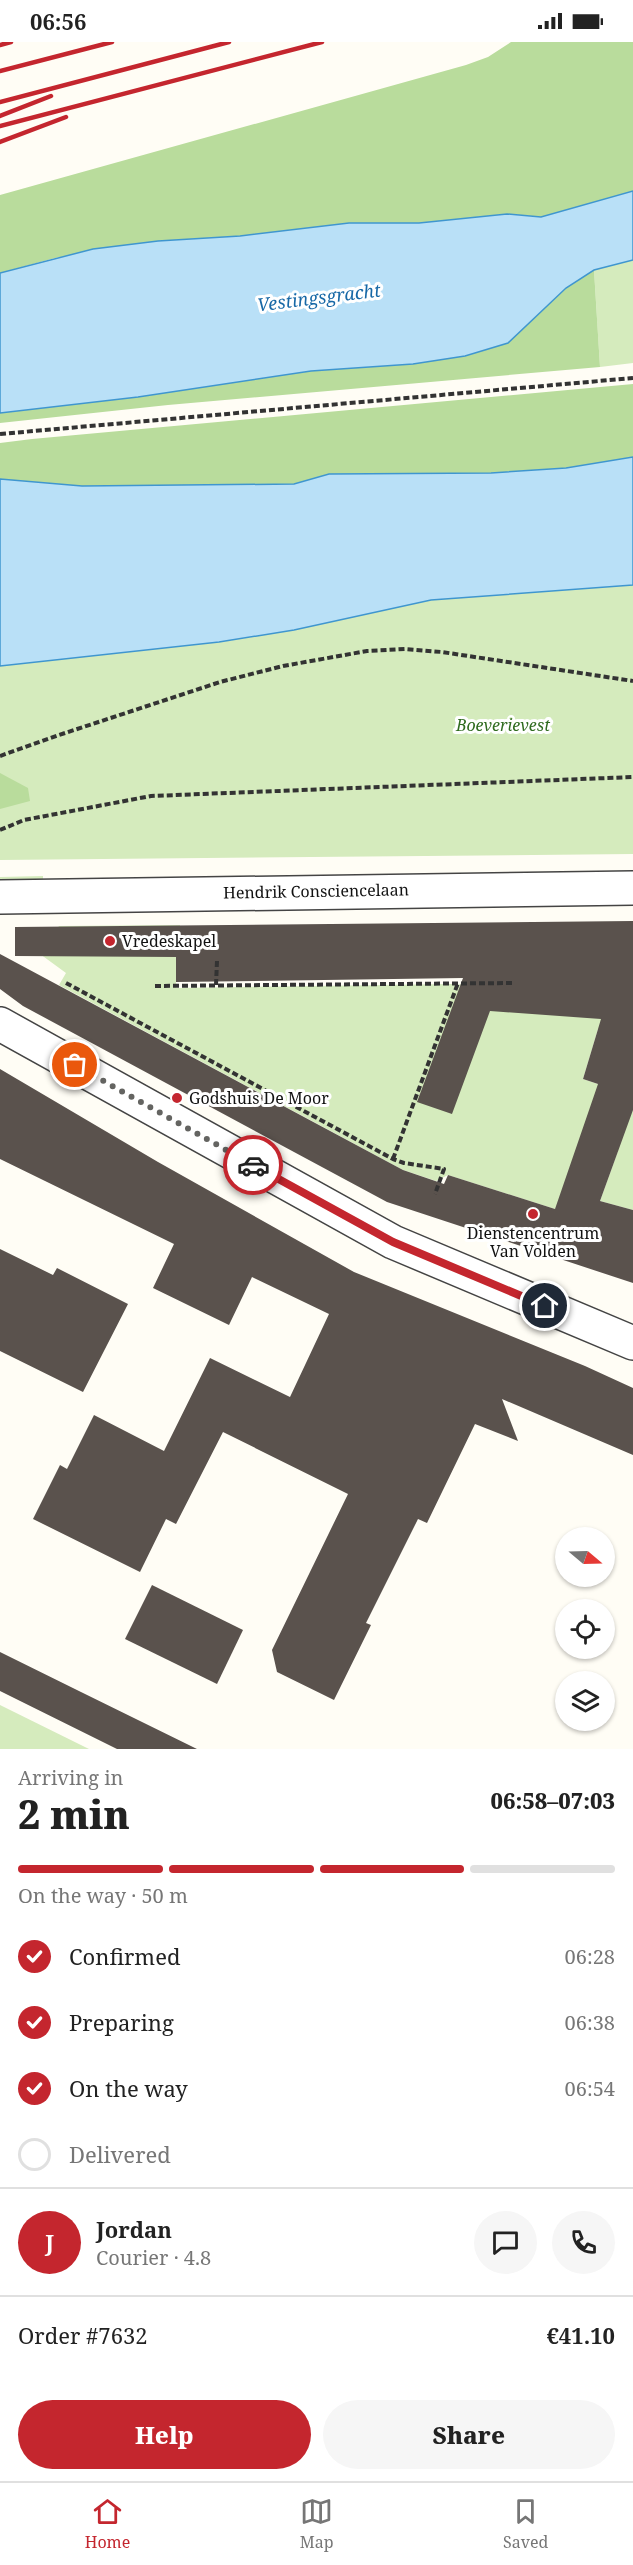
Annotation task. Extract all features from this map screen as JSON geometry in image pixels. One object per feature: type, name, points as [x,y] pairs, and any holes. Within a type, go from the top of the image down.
[{"type":"street","name":"Hendrik Consciencelaan","points":[[0,897],[633,888]]},
{"type":"street","points":[[0,1024],[393,1242],[633,1343]]},
{"type":"path","points":[[0,434],[633,378]]},
{"type":"path","points":[[0,756],[220,682],[283,666],[367,651],[405,649],[441,652],[633,681]]},
{"type":"path","points":[[0,830],[24,820],[151,796],[633,777]]},
{"type":"path","points":[[216,985],[217,961]]},
{"type":"path","points":[[66,983],[393,1159],[404,1163],[444,1169],[435,1194]]},
{"type":"path","points":[[393,1159],[458,983]]},
{"type":"path","points":[[155,986],[514,983]]},
{"type":"green space","points":[[511,42],[633,42],[633,192],[541,217],[507,214],[419,223],[349,223],[240,236],[158,241],[55,258],[0,273],[0,195],[466,65],[488,57]]},
{"type":"green space","points":[[633,260],[633,363],[600,367],[594,270]]},
{"type":"green space","points":[[594,270],[600,367],[168,405],[0,423],[0,413],[138,397],[311,371],[413,364],[465,356],[508,343],[566,288]]},
{"type":"green space","points":[[633,384],[633,457],[566,468],[491,473],[329,474],[294,484],[82,486],[0,479],[0,443]]},
{"type":"green space","name":"Boeverievest","points":[[633,585],[633,854],[0,860],[0,666],[220,642],[294,630],[430,600]]},
{"type":"green space","points":[[0,773],[28,788],[30,801],[0,809]]},
{"type":"green space","points":[[43,876],[43,882],[0,885],[0,877]]},
{"type":"green space","points":[[180,925],[180,958],[176,959],[176,988],[452,984],[518,988],[633,1005],[598,1029],[583,1079],[633,1096],[633,1210],[600,1201],[618,1151],[555,1209],[448,1175],[436,1181],[403,1170],[59,985],[66,973],[40,954],[59,926]]},
{"type":"green space","points":[[0,1705],[89,1749],[0,1749]]},
{"type":"water","name":"Vestingsgracht","points":[[633,191],[633,260],[594,270],[566,288],[508,343],[465,356],[413,364],[311,371],[138,397],[0,413],[0,273],[93,249],[158,241],[240,236],[349,223],[419,223],[507,214],[541,217]]},
{"type":"water","points":[[633,457],[633,585],[431,600],[294,630],[219,642],[0,666],[0,479],[82,486],[294,484],[329,474],[491,473],[566,468]]},
{"type":"building","points":[[633,921],[633,1110],[600,1201],[633,1210],[633,1283],[387,1202],[23,1006],[0,989],[0,954],[403,1170],[444,1184],[448,1175],[555,1209],[598,1084],[583,1079],[601,1019],[490,1011],[452,1114],[417,1102],[463,978],[176,982],[176,957],[15,956],[15,927]]},
{"type":"building","points":[[0,1069],[158,1162],[354,1272],[585,1366],[633,1388],[633,1455],[502,1399],[518,1441],[475,1424],[427,1523],[418,1519],[366,1623],[371,1625],[334,1700],[277,1672],[272,1650],[348,1494],[223,1432],[176,1524],[166,1519],[140,1572],[33,1519],[60,1465],[67,1469],[94,1415],[164,1451],[210,1358],[290,1397],[329,1314],[252,1277],[229,1325],[153,1288],[174,1244],[0,1159]]},
{"type":"building","points":[[0,1249],[53,1275],[57,1268],[128,1304],[83,1392],[0,1351]]},
{"type":"building","points":[[152,1585],[243,1630],[217,1684],[125,1639]]},
{"type":"building","points":[[0,1652],[197,1749],[117,1749],[0,1691]]},
{"type":"railway","points":[[0,45],[11,42]]},
{"type":"railway","points":[[0,71],[112,42]]},
{"type":"railway","points":[[0,102],[229,42]]},
{"type":"railway","points":[[0,126],[322,42]]},
{"type":"railway","points":[[0,116],[51,96]]},
{"type":"railway","points":[[0,142],[66,117]]},
{"type":"way so far","points":[[75,1065],[253,1165]]},
{"type":"place","name":"Vredeskapel","points":[[110,941]]},
{"type":"place","name":"Godshuis De Moor","points":[[177,1098]]},
{"type":"place","name":"Dienstencentrum Van Volden","points":[[533,1214]]},
{"type":"route","points":[[253,1165],[393,1242],[545,1306]]}]
